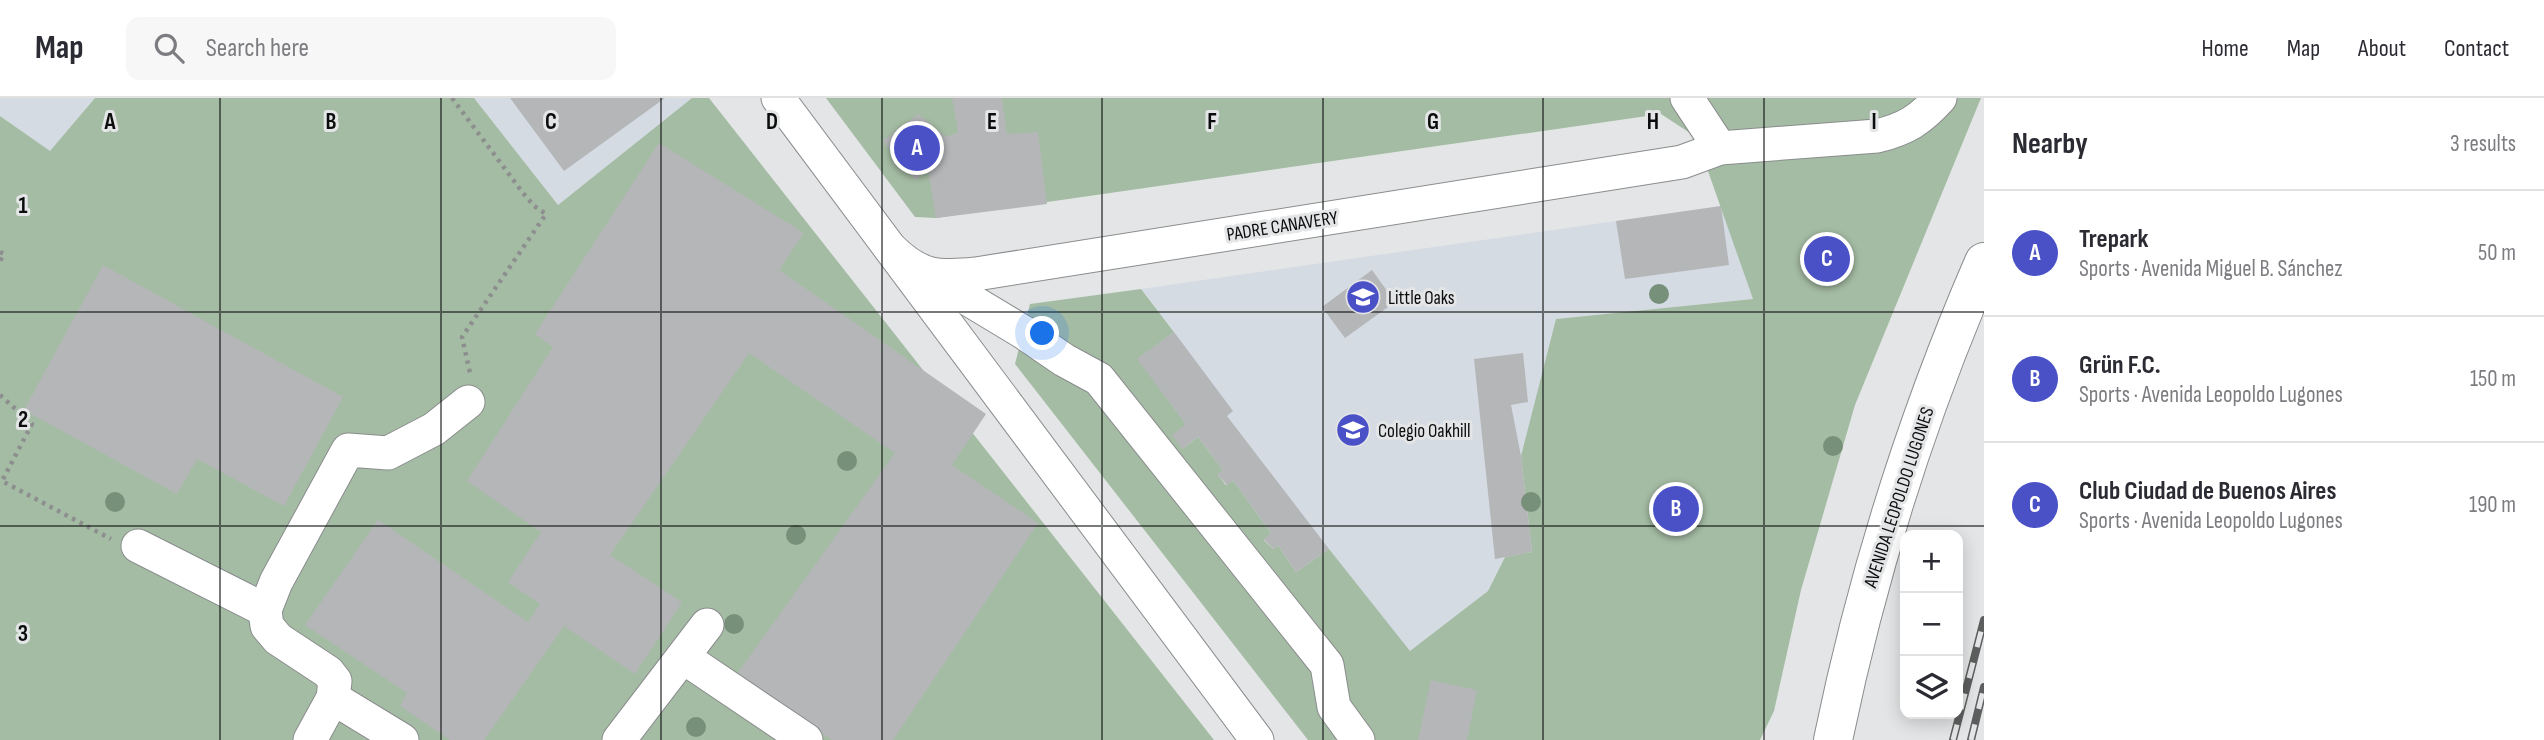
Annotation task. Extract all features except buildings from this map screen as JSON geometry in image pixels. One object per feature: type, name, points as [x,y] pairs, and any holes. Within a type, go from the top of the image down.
[{"type":"highway","name":"AVENIDA LEOPOLDO LUGONES","points":[[1833,740],[1867,593],[1909,453],[1957,323],[1984,262]]},
{"type":"street","points":[[778,98],[1257,740]]},
{"type":"street","points":[[1687,98],[1720,148]]},
{"type":"street","name":"PADRE CANAVERY","points":[[928,275],[946,277],[976,274],[1682,162],[1720,148],[1877,136],[1901,130],[1924,116],[1940,98]]},
{"type":"street","points":[[890,248],[905,262],[1099,379],[1327,666],[1334,708],[1358,740]]},
{"type":"street","points":[[310,740],[333,698],[335,681],[328,672],[278,639],[267,626],[265,610],[275,582],[348,450],[388,453],[434,429],[468,402]]},
{"type":"street","points":[[138,546],[265,610]]},
{"type":"street","points":[[619,740],[707,625]]},
{"type":"street","points":[[682,657],[806,740]]},
{"type":"street","points":[[333,698],[402,740]]},
{"type":"path","points":[[452,98],[523,193],[546,214],[462,337],[474,391],[468,402]]},
{"type":"path","points":[[0,252],[4,254],[0,261]]},
{"type":"path","points":[[0,395],[32,425],[2,481],[124,546],[138,546]]},
{"type":"shaded area","points":[[0,98],[95,98],[50,152],[0,116]]},
{"type":"shaded area","points":[[474,98],[692,98],[558,205]]},
{"type":"shaded area","name":"Colegio Oakhill","points":[[1721,206],[1753,299],[1556,319],[1532,552],[1505,557],[1488,591],[1410,652],[1329,550],[1296,572],[1278,545],[1273,549],[1264,539],[1271,532],[1217,474],[1198,438],[1182,449],[1172,435],[1137,359],[1174,331],[1141,289]]},
{"type":"green space","points":[[95,98],[474,98],[558,205],[692,98],[709,98],[1214,740],[0,740],[0,116],[50,151]]},
{"type":"green space","points":[[826,98],[1981,98],[1855,405],[1801,590],[1774,711],[1760,740],[1308,740],[1015,364],[1030,304],[1141,289],[1174,332],[1138,359],[1186,424],[1182,449],[1198,437],[1223,470],[1218,475],[1226,485],[1233,480],[1271,533],[1264,540],[1273,549],[1278,545],[1296,572],[1329,549],[1410,651],[1488,591],[1505,557],[1532,552],[1521,456],[1556,319],[1753,299],[1696,137],[1661,114],[936,218],[915,217]]},
{"type":"railway","points":[[1953,740],[1984,620]]},
{"type":"railway","points":[[1971,740],[1984,687]]},
{"type":"place","name":"Trepark","points":[[917,148]]},
{"type":"place","name":"Club Ciudad de Buenos Aires","points":[[1827,259]]},
{"type":"place","name":"Little Oaks","points":[[1363,297]]},
{"type":"place","name":"Colegio Oakhill","points":[[1353,430]]},
{"type":"place","name":"Grün F.C.","points":[[1676,509]]}]
